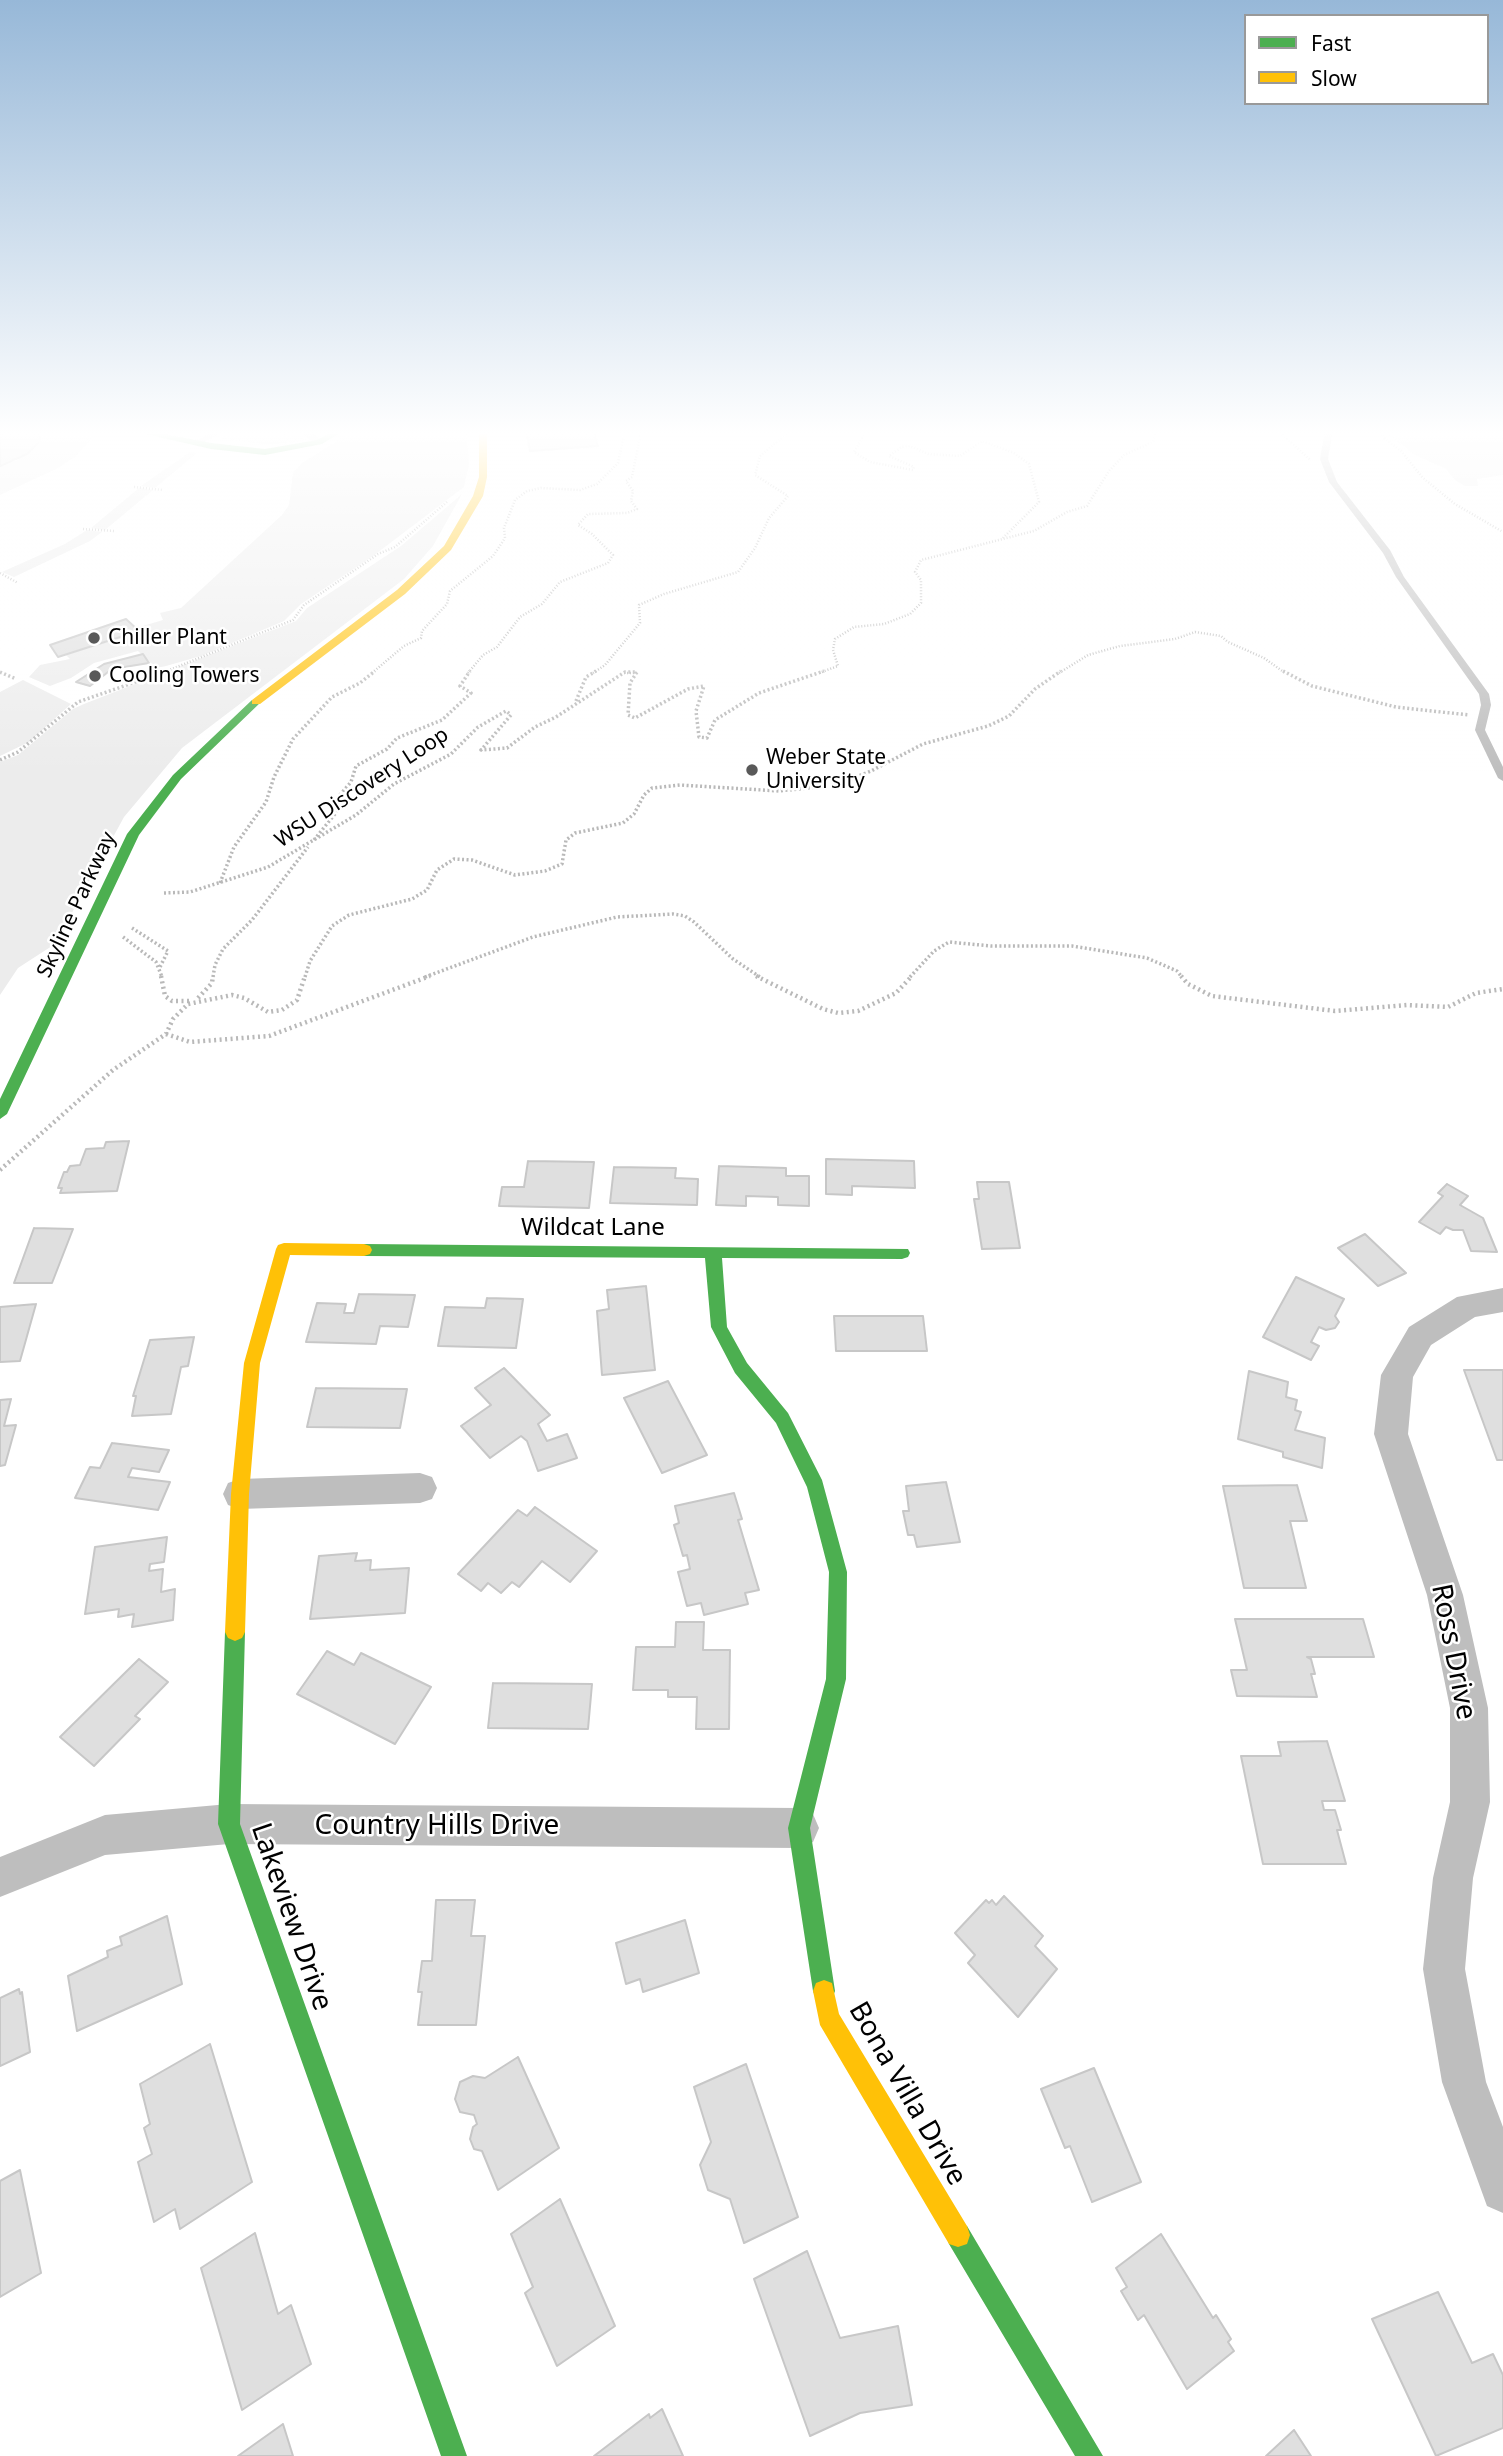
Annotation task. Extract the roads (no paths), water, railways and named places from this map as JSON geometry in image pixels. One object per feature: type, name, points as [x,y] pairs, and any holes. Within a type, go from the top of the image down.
[{"type":"street","name":"Skyline Parkway","points":[[0,1114],[133,834],[177,777],[244,712],[401,592],[449,545]]},
{"type":"street","name":"Wildcat Lane","points":[[284,1249],[902,1253]]},
{"type":"street","name":"Lakeview Drive","points":[[284,1249],[252,1363],[240,1494],[229,1824],[454,2456]]},
{"type":"street","name":"Bona Villa Drive","points":[[713,1252],[719,1327],[741,1368],[782,1418],[816,1486],[838,1572],[835,1679],[799,1828],[828,2017],[1090,2456]]},
{"type":"street","name":"Ross Drive","points":[[1503,1300],[1468,1306],[1420,1335],[1397,1375],[1391,1434],[1446,1595],[1469,1707],[1470,1802],[1452,1878],[1444,1969],[1464,2082],[1503,2190]]},
{"type":"street","points":[[240,1494],[420,1488]]},
{"type":"street","name":"Country Hills Drive","points":[[0,1877],[106,1835],[229,1824],[799,1828]]},
{"type":"lane","points":[[1381,545],[1400,577],[1483,694],[1486,700],[1481,735],[1503,778]]},
{"type":"place","name":"Chiller Plant","points":[[94,638]]},
{"type":"place","name":"Cooling Towers","points":[[95,676]]},
{"type":"place","name":"Weber State University","points":[[752,770]]}]
